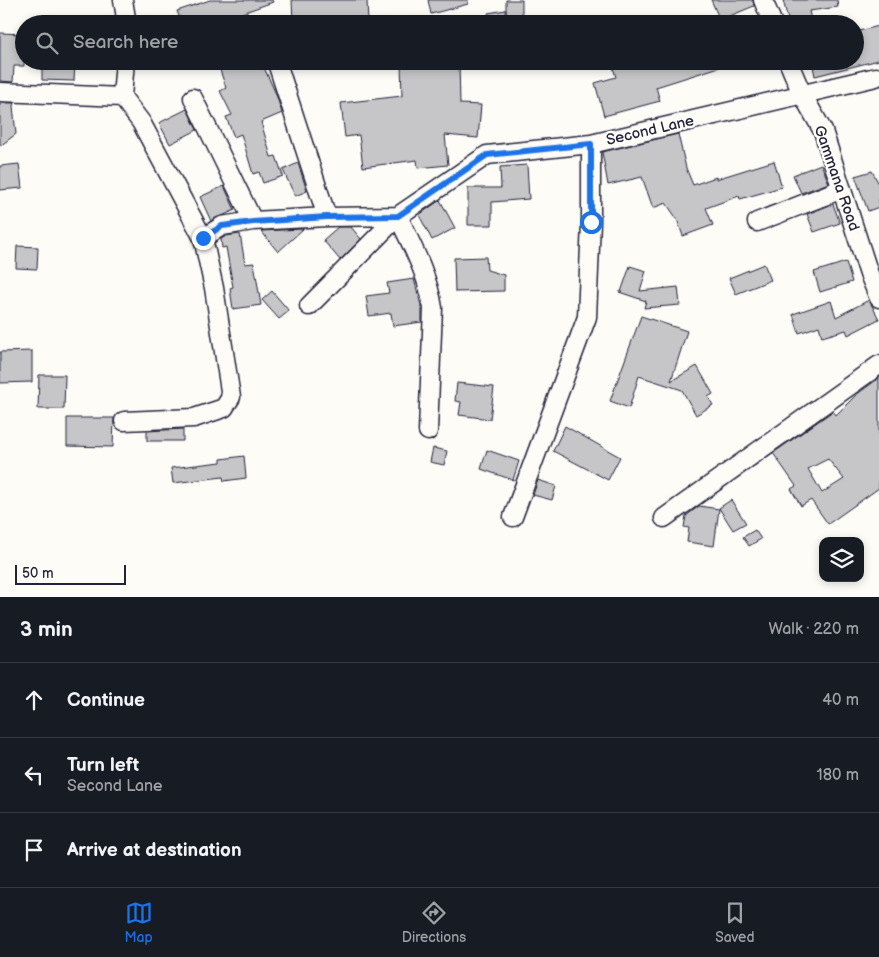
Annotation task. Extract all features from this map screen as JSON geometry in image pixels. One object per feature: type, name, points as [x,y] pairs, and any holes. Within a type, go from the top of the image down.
[{"type":"street","points":[[123,0],[126,15]]},
{"type":"street","points":[[763,0],[769,15]]},
{"type":"street","points":[[124,421],[194,418],[224,408],[231,397],[214,288],[203,238],[141,122],[122,97],[125,70]]},
{"type":"street","points":[[279,70],[327,217]]},
{"type":"street","name":"Gammana Road","points":[[792,70],[802,94],[823,131],[842,189],[874,271],[879,298]]},
{"type":"street","name":"Second Lane","points":[[309,306],[398,216],[487,155],[591,144],[876,77]]},
{"type":"street","points":[[0,92],[122,97]]},
{"type":"street","points":[[193,98],[253,222]]},
{"type":"street","points":[[513,517],[588,318],[591,144]]},
{"type":"street","points":[[757,222],[842,189]]},
{"type":"street","points":[[203,238],[222,226],[253,222],[327,217],[398,216],[422,266],[433,308],[428,431]]},
{"type":"street","points":[[664,518],[879,365]]},
{"type":"building","points":[[210,0],[272,0],[273,2],[242,13],[243,15],[179,15],[177,11]]},
{"type":"building","points":[[292,0],[367,0],[368,15],[293,15]]},
{"type":"building","points":[[428,0],[468,0],[468,4],[431,14]]},
{"type":"building","points":[[506,0],[522,0],[522,15],[506,15]]},
{"type":"building","points":[[711,0],[753,0],[754,6],[732,15],[718,15]]},
{"type":"building","points":[[783,0],[837,0],[838,7],[809,11],[810,15],[787,15]]},
{"type":"building","points":[[506,10],[506,15],[488,15],[488,13]]},
{"type":"building","points":[[879,26],[879,60],[864,64],[864,30]]},
{"type":"building","points":[[0,33],[15,34],[13,82],[0,81]]},
{"type":"building","points":[[42,70],[75,70],[74,81],[42,80]]},
{"type":"building","points":[[220,70],[265,70],[282,113],[261,122],[271,157],[276,156],[283,176],[263,183],[259,172],[253,174],[241,134],[234,137],[226,117],[232,115],[220,91],[226,88]]},
{"type":"building","points":[[401,70],[459,70],[460,104],[481,105],[478,138],[445,135],[448,165],[418,168],[417,160],[363,167],[359,135],[345,137],[341,103],[402,96]]},
{"type":"building","points":[[614,70],[710,70],[656,87],[660,101],[604,116],[595,83],[616,77]]},
{"type":"building","points":[[814,70],[839,70],[815,76]]},
{"type":"building","points":[[0,103],[14,103],[16,134],[0,146]]},
{"type":"building","points":[[187,109],[197,130],[170,144],[159,123]]},
{"type":"building","points":[[678,134],[686,168],[693,185],[774,161],[782,187],[740,199],[739,196],[706,208],[713,225],[683,236],[677,219],[666,203],[653,208],[642,177],[608,185],[602,152]]},
{"type":"building","points":[[298,163],[307,191],[295,196],[283,170]]},
{"type":"building","points":[[19,164],[22,188],[0,190],[0,166]]},
{"type":"building","points":[[821,164],[829,183],[801,193],[793,175]]},
{"type":"building","points":[[527,165],[529,199],[492,202],[492,225],[468,225],[468,188],[501,188],[500,167]]},
{"type":"building","points":[[872,171],[879,184],[879,207],[868,211],[855,176]]},
{"type":"building","points":[[224,186],[235,210],[211,221],[200,197]]},
{"type":"building","points":[[440,200],[455,228],[432,240],[419,215]]},
{"type":"building","points":[[833,204],[840,223],[814,232],[807,214]]},
{"type":"building","points":[[338,227],[351,227],[361,239],[340,260],[323,240]]},
{"type":"building","points":[[303,229],[278,252],[261,231]]},
{"type":"building","points":[[240,234],[245,264],[254,263],[261,305],[233,309],[230,288],[233,287],[226,247],[222,248],[221,239],[226,236]]},
{"type":"building","points":[[17,246],[38,247],[37,269],[16,268]]},
{"type":"building","points":[[486,257],[487,270],[504,275],[504,291],[455,292],[454,258]]},
{"type":"building","points":[[846,262],[852,282],[820,292],[814,272]]},
{"type":"building","points":[[764,264],[771,280],[736,294],[729,278]]},
{"type":"building","points":[[630,266],[646,271],[640,291],[678,287],[680,305],[644,308],[646,301],[619,292],[621,292]]},
{"type":"building","points":[[414,279],[422,309],[422,322],[393,326],[391,313],[369,316],[366,296],[389,293],[387,283]]},
{"type":"building","points":[[272,291],[289,311],[279,319],[262,300]]},
{"type":"building","points":[[869,300],[879,319],[848,335],[846,330],[822,337],[819,326],[799,333],[793,314],[831,301],[836,317]]},
{"type":"building","points":[[641,316],[687,331],[671,381],[697,366],[713,394],[708,397],[713,405],[696,415],[682,390],[639,376],[629,408],[610,401]]},
{"type":"building","points":[[32,351],[32,382],[0,383],[0,352]]},
{"type":"building","points":[[39,375],[65,375],[64,409],[38,409]]},
{"type":"building","points":[[879,378],[879,488],[828,524],[811,500],[801,506],[791,489],[796,486],[773,453],[833,411],[836,415],[856,395]],"holes":[[[828,459],[844,479],[822,493],[808,469]]]},
{"type":"building","points":[[457,383],[494,387],[490,419],[459,415],[461,402],[455,401]]},
{"type":"building","points":[[67,418],[114,418],[113,447],[67,446]]},
{"type":"building","points":[[565,426],[620,457],[608,480],[553,451]]},
{"type":"building","points":[[183,429],[183,441],[147,441],[147,431]]},
{"type":"building","points":[[433,448],[447,451],[444,465],[430,462]]},
{"type":"building","points":[[487,450],[519,461],[513,480],[481,469]]},
{"type":"building","points":[[244,456],[246,478],[224,481],[223,477],[173,483],[171,468],[221,462],[221,459]]},
{"type":"building","points":[[538,480],[556,486],[552,500],[533,495]]},
{"type":"building","points":[[731,500],[746,523],[733,530],[719,508]]},
{"type":"building","points":[[699,506],[719,509],[714,546],[687,542],[689,528],[684,527],[686,516]]},
{"type":"building","points":[[755,530],[761,539],[749,546],[743,537]]},
{"type":"route","points":[[203,238],[222,226],[253,222],[327,217],[398,216],[487,155],[591,144],[591,222]]}]
